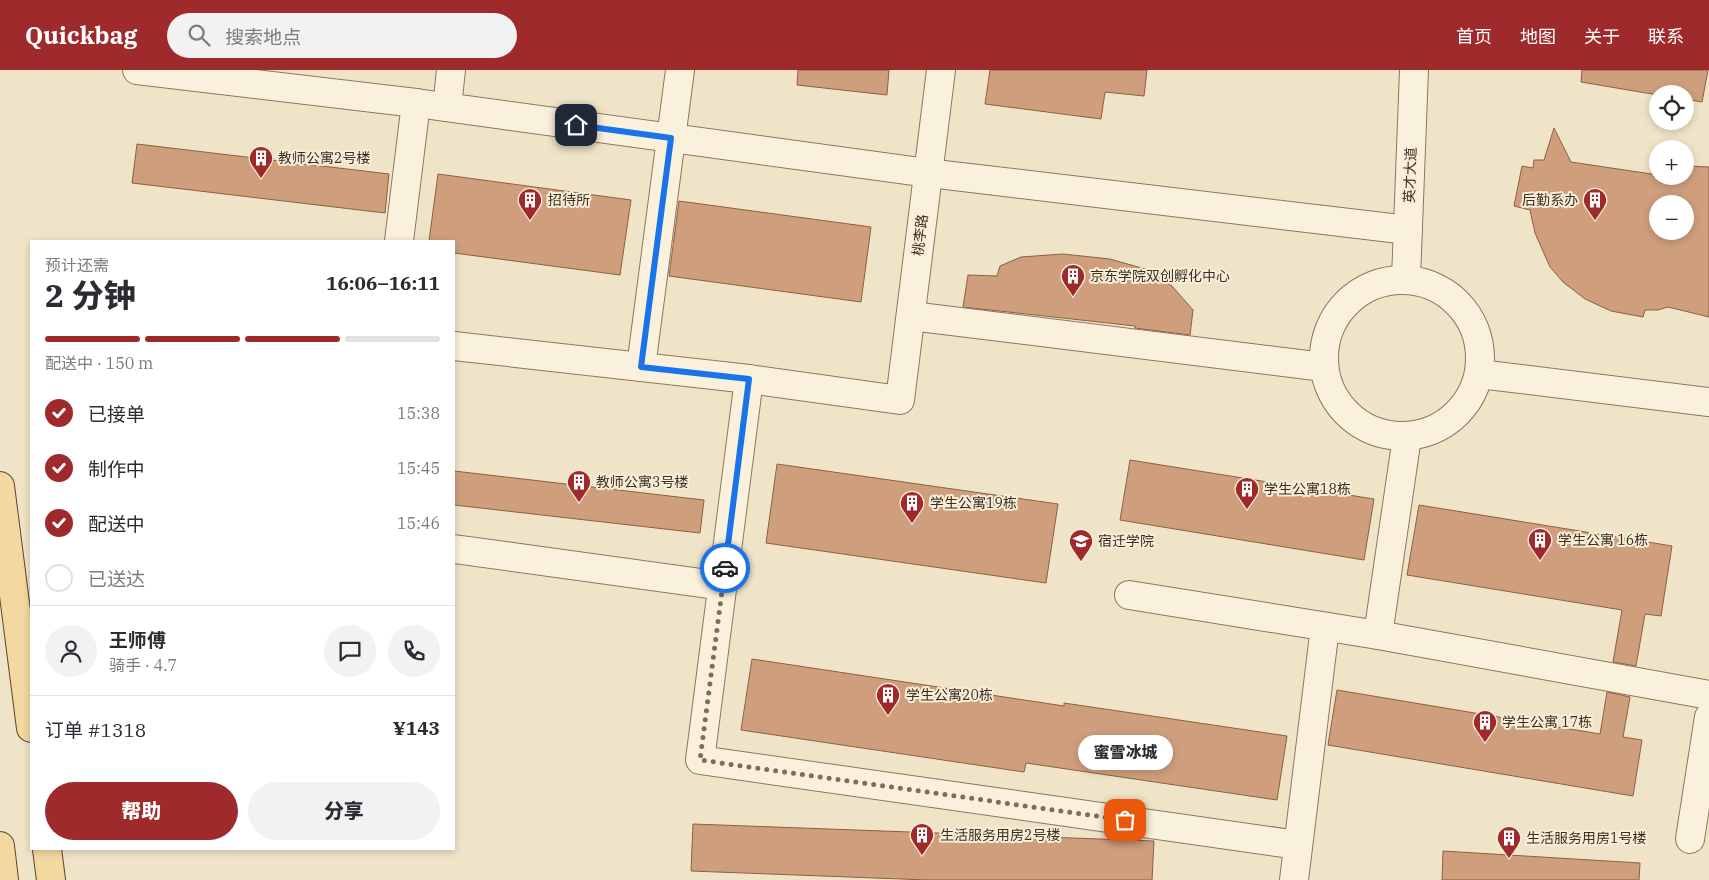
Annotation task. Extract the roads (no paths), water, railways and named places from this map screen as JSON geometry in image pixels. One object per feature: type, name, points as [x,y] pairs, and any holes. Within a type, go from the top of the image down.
[{"type":"main road","points":[[0,486],[30,720]]},
{"type":"main road","points":[[0,846],[4,880]]},
{"type":"main road","points":[[47,850],[51,880]]},
{"type":"lane","points":[[137,70],[447,107],[928,173],[1408,230]]},
{"type":"lane","points":[[447,107],[451,70]]},
{"type":"lane","points":[[641,367],[680,70]]},
{"type":"lane","name":"桃李路","points":[[749,379],[900,400],[941,70]]},
{"type":"lane","name":"英才大道","points":[[1406,279],[1414,70]]},
{"type":"lane","points":[[399,240],[416,103]]},
{"type":"lane","points":[[1406,279],[1432,285],[1455,300],[1472,322],[1480,347],[1479,374],[1470,399],[1451,420],[1428,433],[1407,436],[1374,432],[1353,420],[1336,402],[1325,379],[1323,354],[1328,330],[1340,309],[1358,292],[1381,282],[1406,279]]},
{"type":"lane","points":[[911,316],[1324,367]]},
{"type":"lane","points":[[455,346],[749,379],[700,760],[1298,845]]},
{"type":"lane","points":[[1479,374],[1709,402]]},
{"type":"lane","points":[[1378,636],[1407,436]]},
{"type":"lane","points":[[455,549],[723,586]]},
{"type":"lane","points":[[1129,595],[1326,627],[1709,695]]},
{"type":"lane","points":[[1294,880],[1326,627]]},
{"type":"lane","points":[[1690,839],[1709,717]]},
{"type":"place","name":"教师公寓2号楼","points":[[261,179]]},
{"type":"place","name":"招待所","points":[[530,221]]},
{"type":"place","name":"后勤系办","points":[[1595,221]]},
{"type":"place","name":"京东学院双创孵化中心","points":[[1073,297]]},
{"type":"place","name":"教师公寓3号楼","points":[[579,503]]},
{"type":"place","name":"学生公寓18栋","points":[[1247,510]]},
{"type":"place","name":"学生公寓19栋","points":[[912,524]]},
{"type":"place","name":"学生公寓 16栋","points":[[1540,561]]},
{"type":"place","name":"宿迁学院","points":[[1081,562]]},
{"type":"place","name":"学生公寓20栋","points":[[888,716]]},
{"type":"place","name":"学生公寓 17栋","points":[[1485,743]]},
{"type":"place","name":"蜜雪冰城","points":[[1125,820]]},
{"type":"place","name":"生活服务用房2号楼","points":[[922,856]]},
{"type":"place","name":"生活服务用房1号楼","points":[[1509,859]]}]
